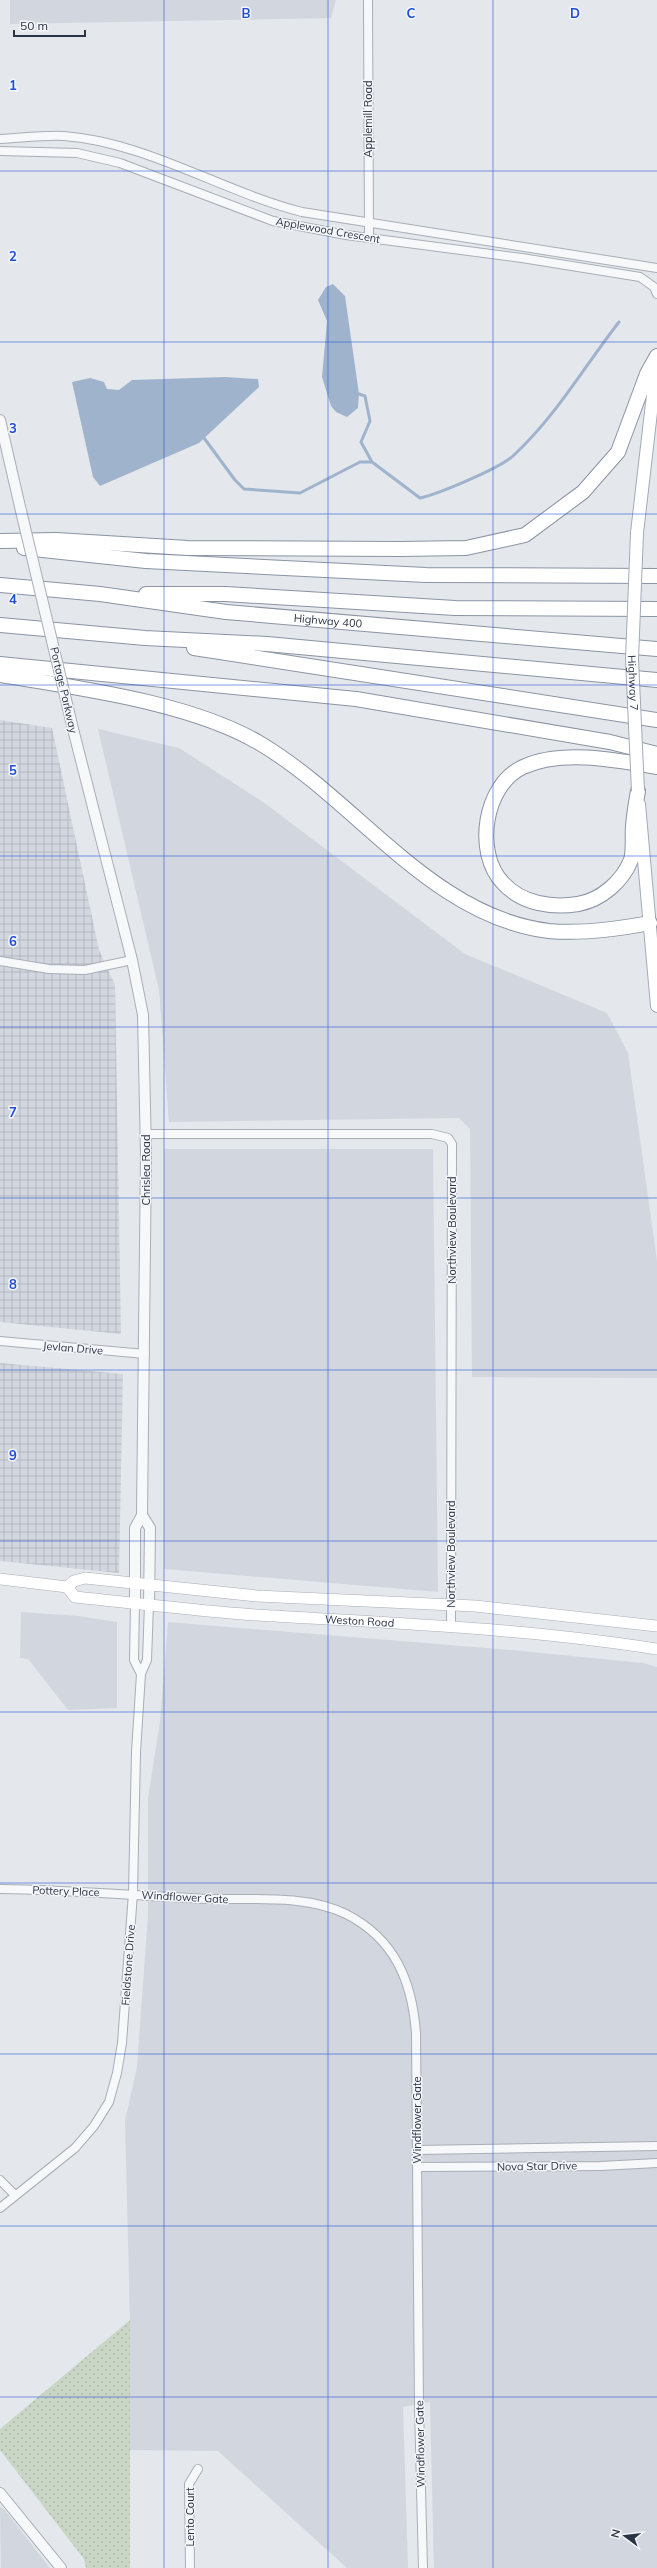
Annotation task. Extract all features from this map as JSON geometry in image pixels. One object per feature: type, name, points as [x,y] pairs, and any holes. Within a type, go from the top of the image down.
[{"type":"highway","points":[[0,541],[56,540],[188,548],[399,549],[466,548],[525,535],[583,492],[618,452],[647,374],[657,356]]},
{"type":"highway","points":[[0,546],[146,561],[411,574],[657,576]]},
{"type":"highway","points":[[639,577],[657,568]]},
{"type":"highway","name":"Highway 400","points":[[0,584],[100,594],[226,612],[657,649]]},
{"type":"highway","points":[[100,594],[225,594],[455,608],[657,609]]},
{"type":"highway","points":[[0,625],[145,638],[267,644],[657,680]]},
{"type":"highway","points":[[145,638],[266,660],[657,720]]},
{"type":"highway","points":[[0,664],[356,699],[602,740],[657,754]]},
{"type":"highway","points":[[0,675],[185,712],[261,744],[313,782],[424,875],[467,904],[507,921],[555,931],[576,931],[653,923]]},
{"type":"highway","points":[[638,790],[631,859],[614,886],[590,902],[560,907],[528,901],[503,883],[494,869],[488,850],[487,820],[496,793],[506,780],[522,767],[554,758],[615,760],[657,767]]},
{"type":"main road","name":"Highway 7","points":[[657,360],[637,533],[632,658],[638,790],[653,923],[657,1006]]},
{"type":"main road","name":"Weston Road","points":[[66,1587],[74,1581],[85,1578],[135,1582],[257,1596],[452,1605],[559,1614],[657,1626]]},
{"type":"main road","name":"Weston Road","points":[[0,1579],[66,1587],[76,1597],[255,1614],[452,1626],[657,1649]]},
{"type":"street","name":"Applemill Road","points":[[368,0],[369,238]]},
{"type":"street","name":"Applewood Crescent","points":[[0,139],[64,136],[120,147],[270,204],[369,224],[657,268]]},
{"type":"street","name":"Applewood Crescent","points":[[0,152],[77,153],[120,162],[273,221],[369,238],[522,258],[640,277],[654,287],[657,294]]},
{"type":"street","name":"Portage Parkway","points":[[0,420],[73,729],[132,960]]},
{"type":"street","points":[[0,961],[49,968],[85,970],[132,960]]},
{"type":"street","name":"Chrislea Road","points":[[132,960],[143,1015],[146,1134],[145,1354],[142,1515],[135,1528],[135,1582]]},
{"type":"street","name":"Northview Boulevard","points":[[146,1134],[432,1134],[448,1138],[452,1144],[452,1626]]},
{"type":"street","name":"Jevlan Drive","points":[[0,1341],[145,1354]]},
{"type":"street","name":"Chrislea Road","points":[[142,1515],[150,1528],[149,1584]]},
{"type":"street","name":"Fieldstone Drive","points":[[135,1582],[134,1660],[141,1674]]},
{"type":"street","name":"Fieldstone Drive","points":[[0,2208],[75,2148],[94,2126],[109,2102],[122,2043],[133,1894],[136,1752],[141,1674],[147,1660],[149,1584]]},
{"type":"street","name":"Pottery Place","points":[[0,1889],[133,1894]]},
{"type":"street","name":"Windflower Gate","points":[[133,1894],[315,1904],[346,1915],[376,1936],[392,1952],[403,1971],[414,2008],[423,2568]]},
{"type":"street","name":"Nova Star Drive","points":[[417,2150],[657,2146]]},
{"type":"street","name":"Nova Star Drive","points":[[417,2167],[601,2166],[657,2163]]},
{"type":"street","points":[[0,2180],[15,2195]]},
{"type":"street","name":"Lento Court","points":[[190,2568],[189,2484],[198,2469]]},
{"type":"street","points":[[0,2493],[60,2568]]},
{"type":"shaded area","points":[[10,0],[336,0],[331,18],[10,24]]},
{"type":"shaded area","points":[[0,720],[52,728],[99,950],[115,985],[121,1334],[0,1322]]},
{"type":"shaded area","points":[[98,729],[179,748],[263,802],[465,954],[607,1013],[628,1053],[657,1261],[657,1378],[472,1377],[470,1129],[459,1118],[169,1122],[159,990]]},
{"type":"shaded area","points":[[164,1149],[433,1149],[438,1592],[164,1569]]},
{"type":"shaded area","points":[[0,1363],[123,1374],[119,1573],[0,1561]]},
{"type":"shaded area","points":[[21,1612],[78,1616],[117,1622],[117,1708],[68,1710],[28,1659],[20,1658]]},
{"type":"shaded area","points":[[168,1622],[511,1650],[643,1663],[657,1667],[657,2568],[434,2568],[430,2402],[403,2407],[408,2568],[347,2568],[218,2451],[130,2450],[130,2320],[125,2121],[137,2067],[148,1916],[148,1798],[160,1722]]},
{"type":"shaded area","points":[[0,2507],[4,2509],[50,2568],[1,2568]]},
{"type":"green space","points":[[130,2320],[130,2568],[86,2568],[84,2559],[0,2450],[0,2429]]},
{"type":"water","points":[[333,284],[345,296],[359,394],[358,408],[347,417],[336,412],[331,406],[322,377],[327,321],[318,300],[326,287]]},
{"type":"water","points":[[225,377],[258,379],[259,387],[199,443],[100,486],[93,477],[72,382],[90,378],[104,382],[107,389],[119,390],[132,380]]},
{"type":"waterway","points":[[359,394],[365,396],[370,421],[361,442],[372,462],[420,498],[429,496],[469,480],[496,467],[514,455],[556,408],[619,322]]},
{"type":"waterway","points":[[204,438],[235,480],[244,489],[300,493],[360,462],[372,462]]}]
